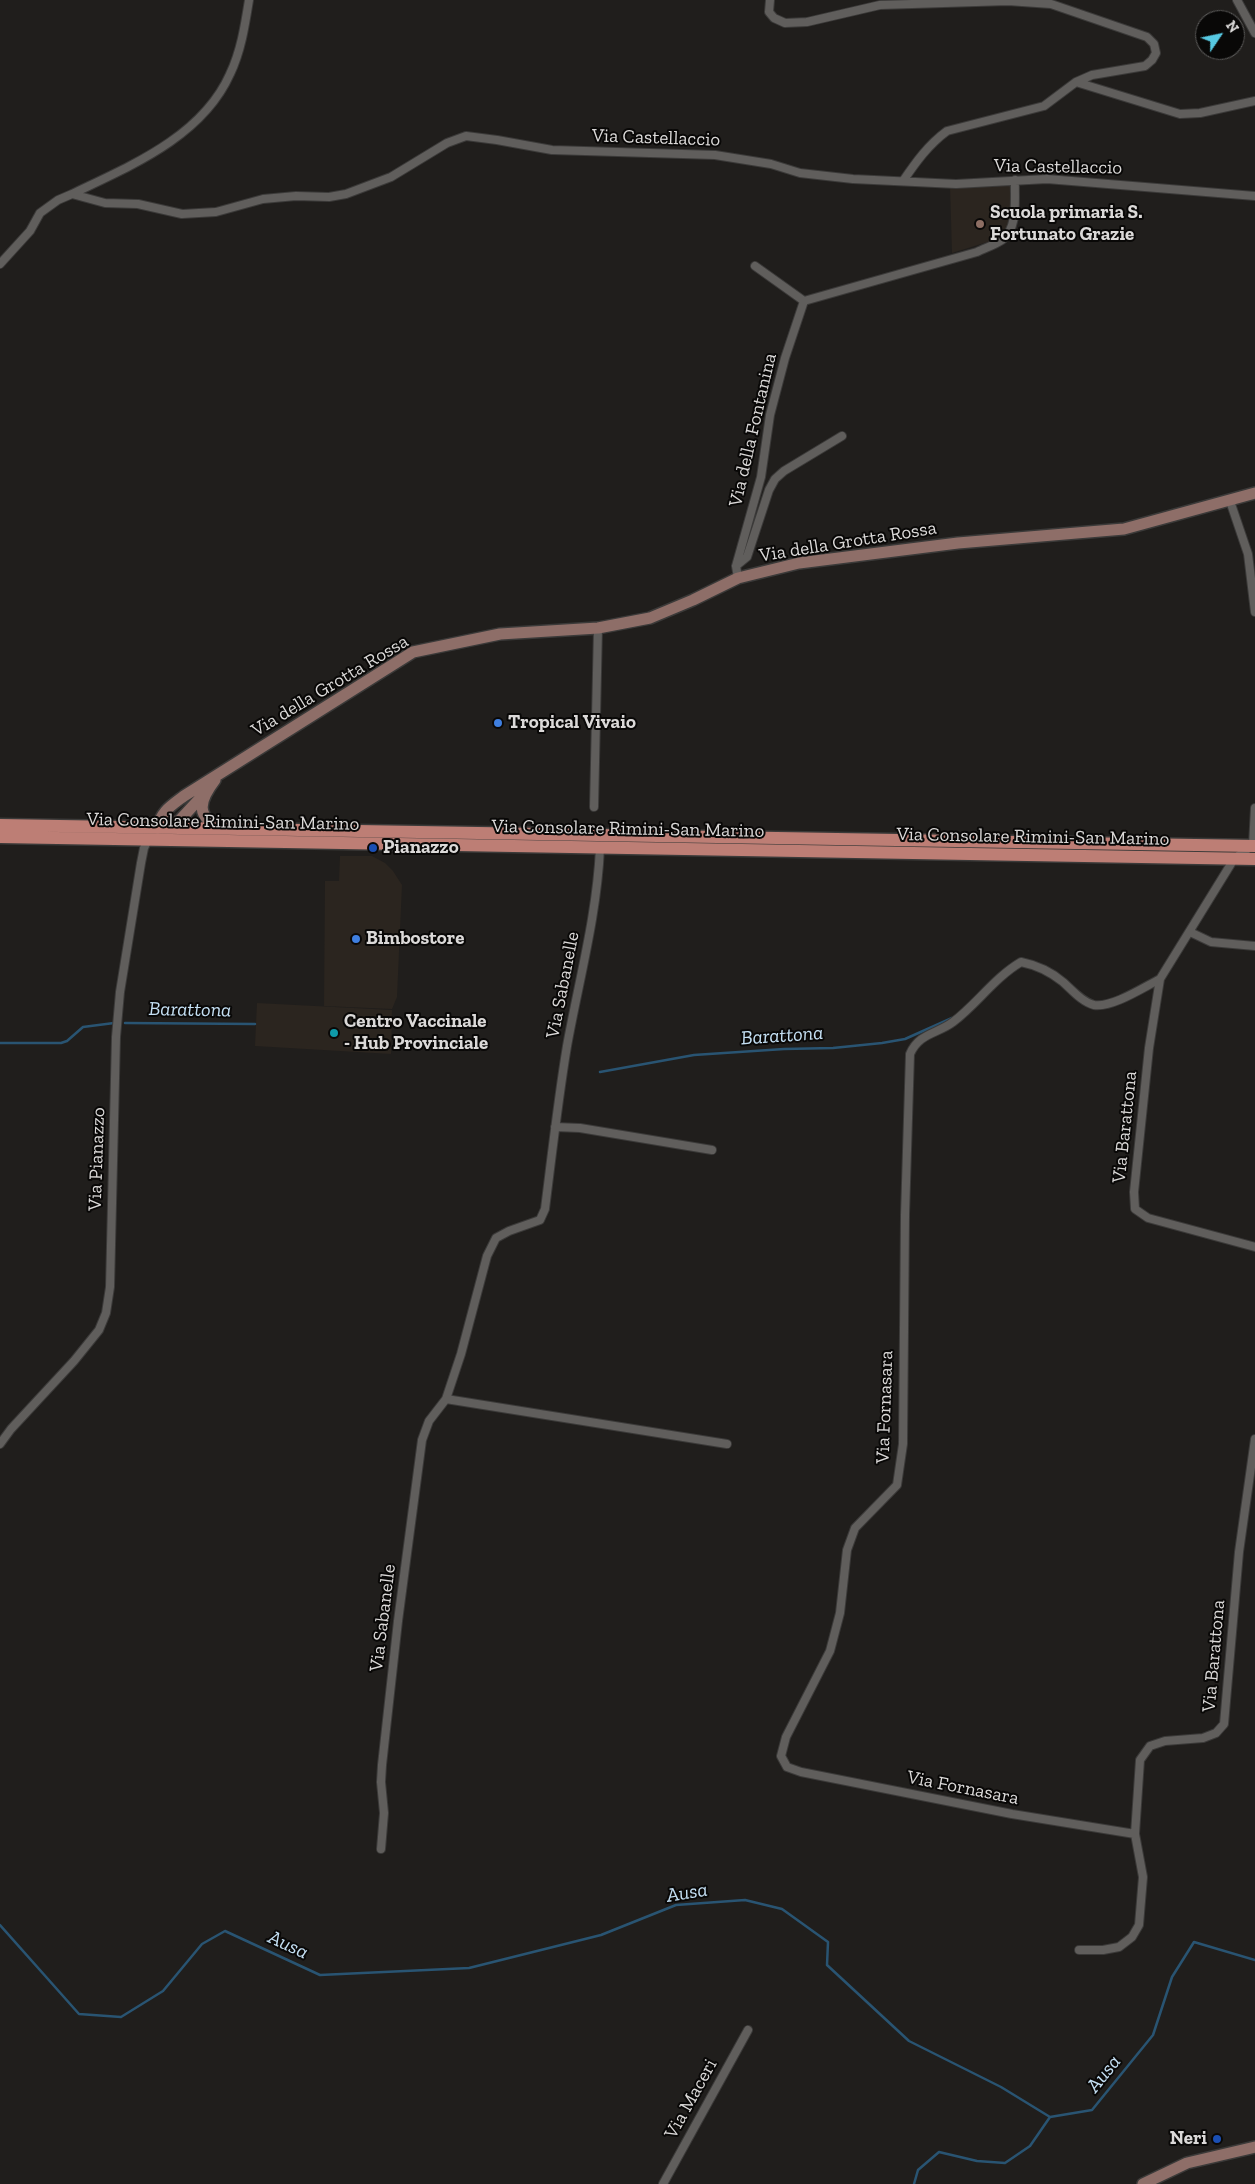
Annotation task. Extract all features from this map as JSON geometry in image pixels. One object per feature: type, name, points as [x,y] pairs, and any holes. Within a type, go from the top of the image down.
[{"type":"main road","name":"Via Consolare Rimini-San Marino","points":[[0,825],[1254,846]]},
{"type":"main road","name":"Via Consolare Rimini-San Marino","points":[[0,837],[1255,859]]},
{"type":"street","points":[[0,264],[30,231],[40,213],[58,200],[138,162],[192,126],[210,107],[230,74],[242,38],[249,0]]},
{"type":"street","points":[[770,0],[769,12],[774,18],[785,23],[807,22],[880,5],[1008,1],[1051,4],[1147,37],[1154,44],[1156,52],[1152,60],[1145,66],[1092,75],[1076,82],[1044,106],[947,131],[935,140],[918,159],[903,181]]},
{"type":"street","points":[[1237,0],[1255,33]]},
{"type":"street","points":[[1076,82],[1180,114],[1200,113],[1255,101]]},
{"type":"street","name":"Via Castellaccio","points":[[72,194],[105,203],[138,204],[182,214],[216,212],[263,200],[296,196],[329,197],[346,194],[391,177],[447,143],[466,136],[552,150],[715,155],[771,164],[800,173],[852,179],[956,184],[1014,180],[1085,181],[1255,196]]},
{"type":"street","points":[[755,266],[804,301],[977,252],[1003,240],[1010,231],[1014,222],[1014,180]]},
{"type":"street","name":"Via della Fontanina","points":[[737,572],[761,477],[770,415],[785,358],[804,301]]},
{"type":"street","name":"Via della Fontanina","points":[[737,572],[747,557],[769,490],[775,479],[784,471],[842,436]]},
{"type":"street","name":"Via della Grotta Rossa","points":[[219,774],[204,794],[179,821],[158,828],[159,820],[165,811],[206,782],[413,652],[500,634],[598,628],[650,618],[693,600],[737,572],[840,556],[1124,528],[1255,493]]},
{"type":"street","points":[[1230,501],[1248,554],[1255,612]]},
{"type":"street","name":"Via Consolare Rimini-San Marino","points":[[594,807],[598,628]]},
{"type":"street","points":[[204,794],[202,811],[208,820],[226,829]]},
{"type":"street","points":[[1234,859],[1254,846],[1255,808]]},
{"type":"street","points":[[148,840],[158,828]]},
{"type":"street","name":"Via Pianazzo","points":[[0,1444],[99,1330],[106,1313],[110,1287],[117,1029],[120,992],[141,863],[148,840]]},
{"type":"street","name":"Via Sabanelle","points":[[381,1849],[384,1812],[382,1765],[422,1440],[429,1421],[446,1399],[461,1354],[488,1256],[496,1238],[510,1230],[540,1220],[546,1209],[568,1046],[591,924],[599,870],[600,848]]},
{"type":"street","name":"Via Barattona","points":[[1234,859],[1160,979],[1146,1077],[1134,1192],[1135,1209],[1148,1218],[1255,1247]]},
{"type":"street","points":[[1190,932],[1212,942],[1255,946]]},
{"type":"street","name":"Via Fornasara","points":[[1135,1834],[1012,1814],[801,1772],[786,1767],[781,1756],[786,1737],[830,1651],[840,1613],[848,1550],[855,1528],[897,1485],[903,1444],[904,1215],[910,1054],[914,1043],[952,1022],[1006,970],[1021,962],[1037,965],[1062,981],[1076,995],[1094,1005],[1114,1001],[1160,979]]},
{"type":"street","points":[[556,1128],[580,1128],[712,1150]]},
{"type":"street","points":[[446,1399],[727,1444]]},
{"type":"street","name":"Via Barattona","points":[[1079,1950],[1103,1950],[1119,1947],[1132,1937],[1139,1925],[1143,1877],[1135,1834],[1140,1760],[1150,1746],[1165,1741],[1203,1738],[1216,1733],[1224,1724],[1240,1552],[1255,1439]]},
{"type":"street","name":"Via Maceri","points":[[663,2184],[748,2030]]},
{"type":"street","points":[[1143,2184],[1187,2163],[1255,2147]]},
{"type":"shaded area","name":"Scuola primaria S. Fortunato Grazie","points":[[1011,185],[1011,219],[1007,230],[997,239],[952,253],[950,186]]},
{"type":"shaded area","name":"Bimbostore","points":[[340,856],[372,856],[385,863],[402,885],[397,997],[392,1009],[324,1006],[325,881],[339,881]]},
{"type":"shaded area","points":[[257,1003],[392,1010],[391,1054],[255,1046]]},
{"type":"waterway","name":"Barattona","points":[[600,1072],[694,1055],[833,1048],[882,1043],[905,1039],[952,1018]]},
{"type":"waterway","name":"Barattona","points":[[0,1043],[61,1043],[67,1041],[83,1027],[114,1023]]},
{"type":"waterway","name":"Barattona","points":[[125,1023],[255,1024]]},
{"type":"waterway","name":"Ausa","points":[[0,1925],[79,2014],[121,2017],[163,1991],[202,1944],[225,1931],[320,1975],[469,1968],[601,1935],[676,1905],[745,1900],[782,1909],[828,1942],[827,1965],[909,2041],[1001,2087],[1050,2117],[1092,2110],[1153,2035],[1172,1977],[1194,1942],[1255,1960]]},
{"type":"waterway","points":[[914,2184],[918,2170],[939,2152],[977,2161],[1005,2163],[1030,2146],[1050,2117]]},
{"type":"place","name":"Scuola primaria S. Fortunato Grazie","points":[[980,224]]},
{"type":"place","name":"Tropical Vivaio","points":[[498,723]]},
{"type":"place","name":"Pianazzo","points":[[373,848]]},
{"type":"place","name":"Bimbostore","points":[[356,939]]},
{"type":"place","name":"Centro Vaccinale - Hub Provinciale","points":[[334,1033]]},
{"type":"place","name":"Neri","points":[[1217,2139]]}]
